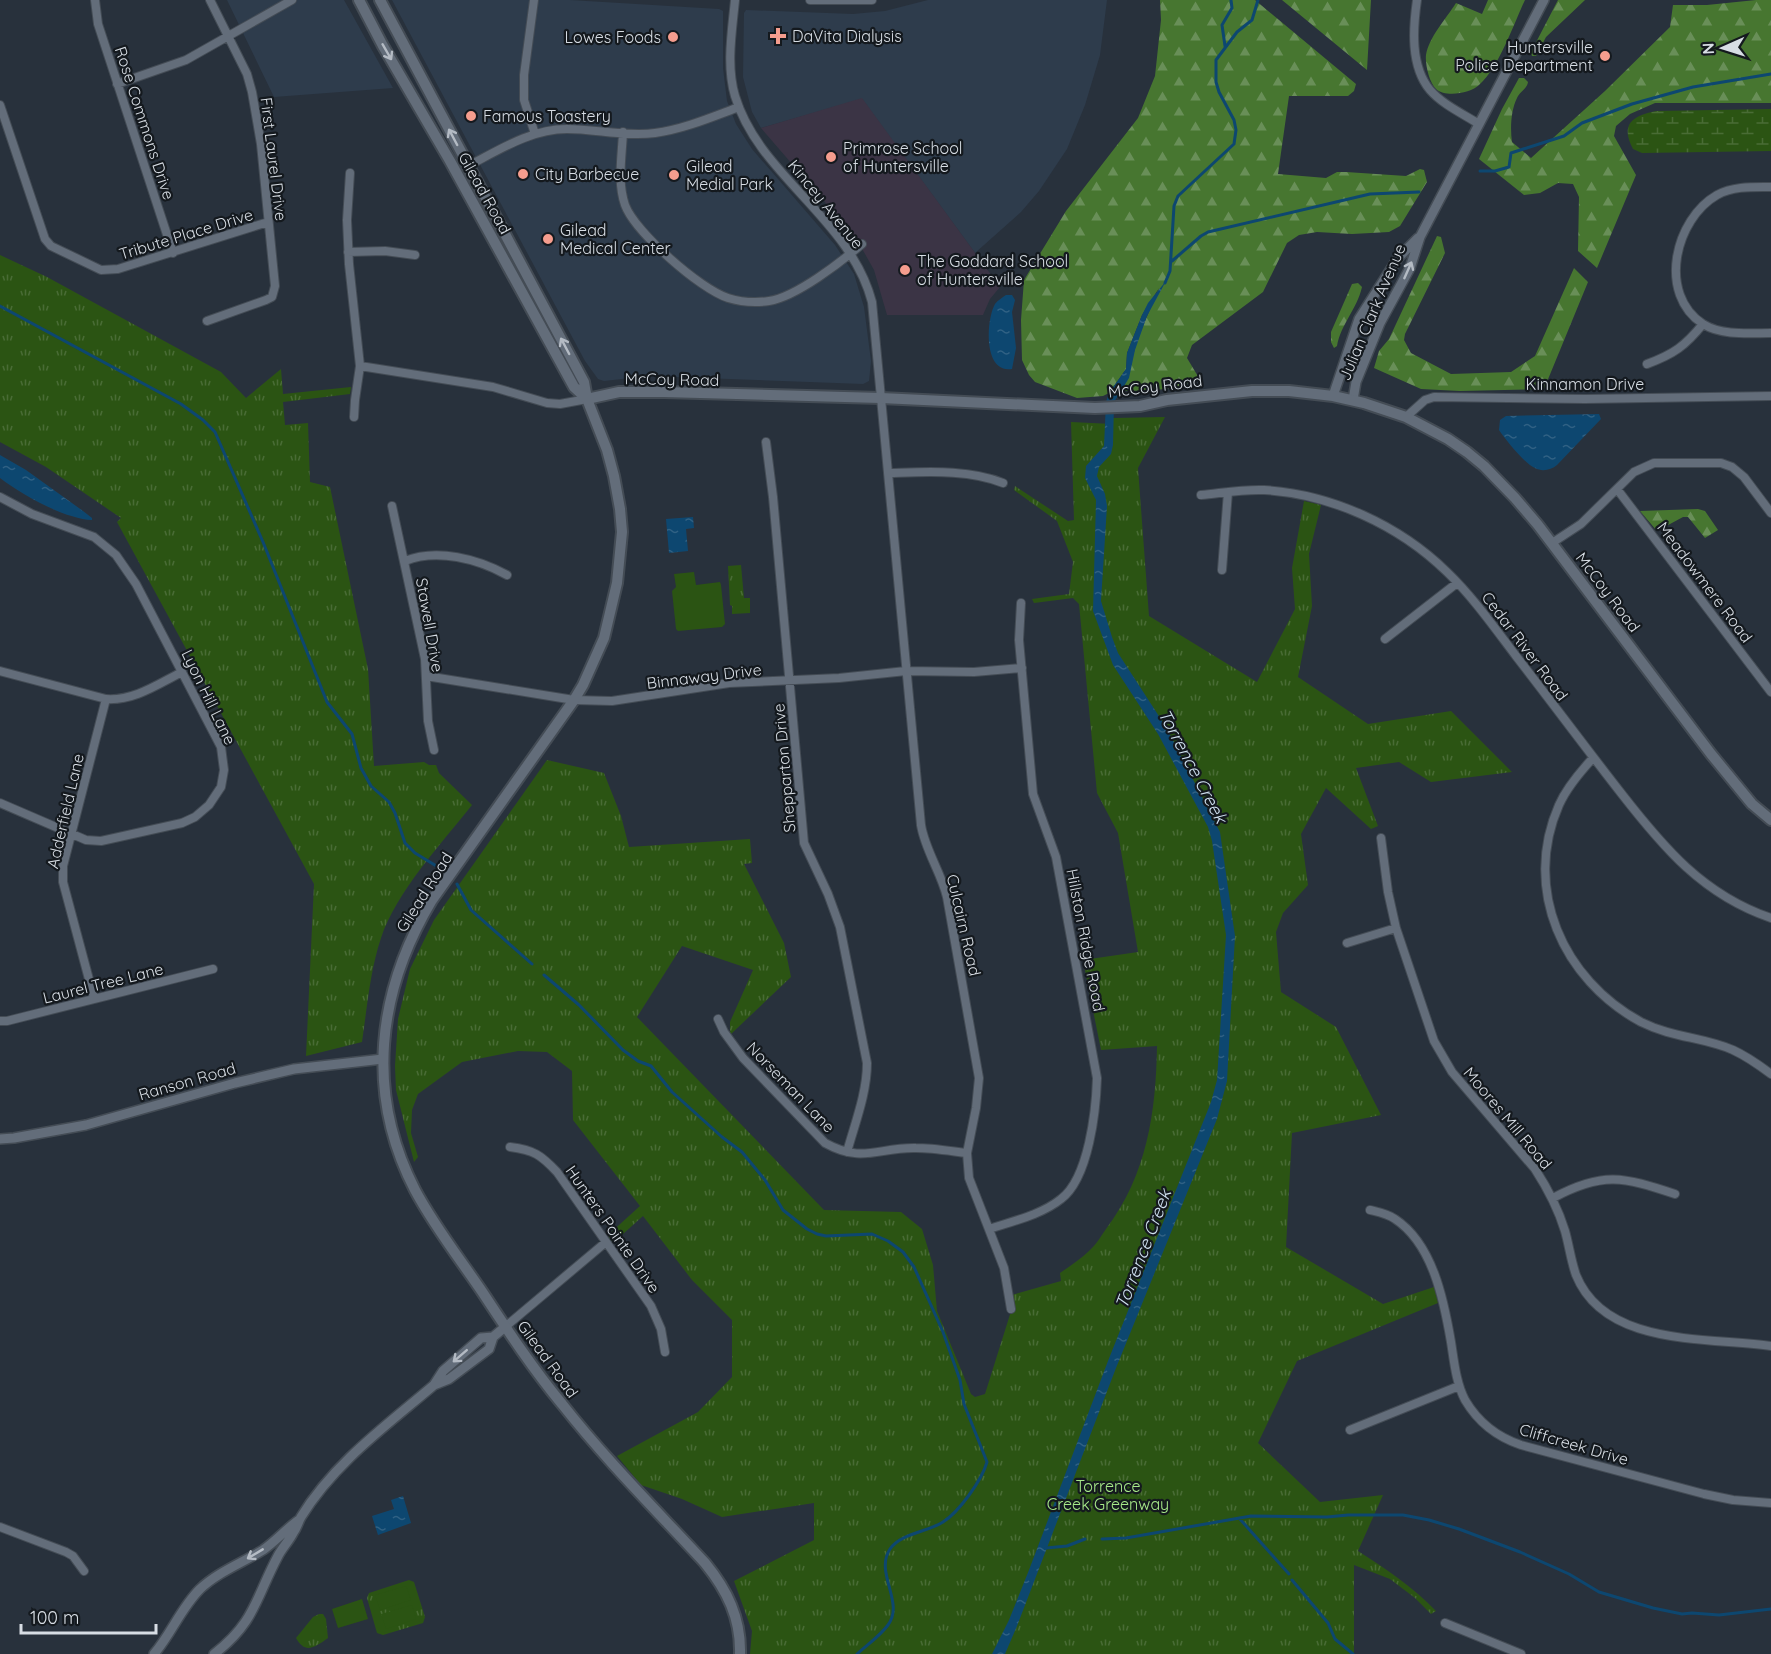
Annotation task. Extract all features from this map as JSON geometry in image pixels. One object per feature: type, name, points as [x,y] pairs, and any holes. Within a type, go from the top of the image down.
[{"type":"main road","name":"Gilead Road","points":[[359,0],[574,387],[587,399]]},
{"type":"main road","name":"Gilead Road","points":[[380,0],[584,382],[587,399],[607,450],[614,476],[622,532],[617,583],[604,638],[583,685],[448,876],[419,922],[399,968],[386,1016],[383,1059],[388,1109],[394,1137],[408,1173],[428,1211],[505,1327],[576,1422],[714,1574],[733,1606],[740,1654]]},
{"type":"main road","name":"McCoy Road","points":[[587,399],[619,392],[652,392],[881,398],[1121,408],[1186,397],[1252,391],[1289,391],[1353,400],[1406,417],[1448,439],[1467,452],[1515,498],[1552,543],[1711,754],[1747,798],[1771,820]]},
{"type":"street","name":"Rose Commons Drive","points":[[95,0],[98,24],[173,253]]},
{"type":"street","name":"First Laurel Drive","points":[[207,321],[272,297],[274,286],[261,144],[252,92],[229,36],[210,0]]},
{"type":"street","points":[[117,84],[186,60],[292,0]]},
{"type":"street","points":[[534,0],[524,100],[535,134]]},
{"type":"street","name":"Kincey Avenue","points":[[735,0],[731,67],[739,107],[745,122],[761,147],[851,254],[868,286],[872,302],[881,398]]},
{"type":"street","points":[[810,0],[872,0]]},
{"type":"street","points":[[1417,0],[1414,26],[1416,56],[1421,76],[1430,90],[1441,100],[1479,124]]},
{"type":"street","name":"Julian Clark Avenue","points":[[1353,400],[1356,382],[1380,323],[1410,268],[1420,237],[1544,0]]},
{"type":"street","name":"Tribute Place Drive","points":[[0,105],[42,232],[51,246],[101,270],[108,271],[173,253],[268,222]]},
{"type":"street","points":[[468,166],[535,134],[565,129],[647,134],[676,130],[739,107]]},
{"type":"street","points":[[623,132],[621,187],[631,218],[640,230],[684,270],[717,293],[740,301],[763,301],[778,298],[800,288],[862,244]]},
{"type":"street","points":[[350,173],[348,252],[360,366],[354,417]]},
{"type":"street","points":[[1771,187],[1742,187],[1728,190],[1707,202],[1690,221],[1678,252],[1675,274],[1679,295],[1702,324],[1726,332],[1771,333]]},
{"type":"street","name":"Julian Clark Avenue","points":[[1333,396],[1359,319],[1398,258],[1420,237]]},
{"type":"street","points":[[348,252],[385,251],[415,255]]},
{"type":"street","points":[[1647,364],[1676,352],[1688,343],[1702,324]]},
{"type":"street","name":"McCoy Road","points":[[360,366],[493,387],[547,403],[560,404],[587,399]]},
{"type":"street","name":"Kinnamon Drive","points":[[1406,417],[1425,400],[1434,398],[1596,399],[1771,396]]},
{"type":"street","name":"Culcairn Road","points":[[881,398],[921,825],[923,836],[943,881],[947,897],[977,1058],[979,1092],[966,1153],[969,1178],[1007,1281],[1011,1309]]},
{"type":"street","name":"Shepparton Drive","points":[[765,442],[773,497],[804,843],[828,894],[840,927],[867,1063],[864,1092],[847,1152]]},
{"type":"street","points":[[1552,543],[1581,524],[1634,472],[1654,463],[1721,463],[1732,466],[1744,477],[1771,513]]},
{"type":"street","points":[[889,473],[955,473],[982,476],[1003,483]]},
{"type":"street","name":"Meadowmere Road","points":[[1617,489],[1771,692]]},
{"type":"street","name":"Cedar River Road","points":[[1201,495],[1264,490],[1292,493],[1340,506],[1382,525],[1432,558],[1475,603],[1653,834],[1698,878],[1736,903],[1771,918]]},
{"type":"street","points":[[1222,570],[1228,492]]},
{"type":"street","name":"Lyon Hill Lane","points":[[0,497],[32,514],[94,537],[116,555],[136,584],[221,747],[224,770],[221,787],[209,805],[195,817],[101,841],[86,840],[0,803]]},
{"type":"street","name":"Stawell Drive","points":[[392,506],[425,659],[428,721],[434,750]]},
{"type":"street","points":[[405,561],[428,555],[452,557],[489,565],[507,575]]},
{"type":"street","points":[[1385,639],[1457,583]]},
{"type":"street","name":"Hillston Ridge Road","points":[[989,1229],[1036,1213],[1063,1198],[1072,1188],[1083,1162],[1096,1099],[1097,1078],[1068,911],[1053,846],[1033,794],[1019,640],[1021,603]]},
{"type":"street","name":"Binnaway Drive","points":[[426,676],[574,700],[612,701],[729,683],[790,681],[906,671],[974,672],[1022,668]]},
{"type":"street","points":[[0,671],[106,699],[120,700],[137,695],[182,672]]},
{"type":"street","name":"Adderfield Lane","points":[[94,999],[63,882],[63,866],[106,699]]},
{"type":"street","points":[[1593,758],[1571,783],[1560,804],[1553,821],[1546,852],[1545,880],[1550,910],[1567,950],[1582,972],[1600,991],[1641,1021],[1677,1036],[1732,1049],[1771,1074]]},
{"type":"street","name":"Moores Mill Road","points":[[1381,838],[1388,892],[1396,928],[1434,1041],[1445,1063],[1535,1169],[1553,1198],[1578,1278],[1590,1298],[1606,1314],[1640,1329],[1699,1340],[1771,1346]]},
{"type":"street","points":[[1347,943],[1396,928]]},
{"type":"street","name":"Laurel Tree Lane","points":[[0,1021],[7,1022],[213,969]]},
{"type":"street","name":"Norseman Lane","points":[[718,1019],[724,1032],[743,1058],[825,1143],[847,1152],[863,1155],[915,1148],[966,1153]]},
{"type":"street","name":"Ranson Road","points":[[0,1138],[14,1138],[87,1125],[235,1083],[294,1069],[383,1059]]},
{"type":"street","name":"Hunters Pointe Drive","points":[[510,1147],[529,1149],[537,1153],[558,1172],[651,1306],[661,1329],[665,1352]]},
{"type":"street","points":[[1553,1198],[1592,1182],[1608,1179],[1630,1180],[1675,1194]]},
{"type":"street","name":"Cliffcreek Drive","points":[[1370,1209],[1394,1218],[1407,1228],[1426,1257],[1443,1306],[1459,1386],[1479,1420],[1495,1433],[1512,1442],[1704,1494],[1733,1500],[1771,1503]]},
{"type":"street","points":[[154,1654],[163,1644],[190,1600],[200,1590],[211,1580],[275,1542],[300,1518],[344,1463],[434,1385],[443,1371],[481,1338],[493,1336],[505,1327],[606,1242]]},
{"type":"street","points":[[1350,1430],[1459,1386]]},
{"type":"street","points":[[214,1654],[228,1644],[242,1629],[256,1607],[278,1555],[296,1530],[300,1518]]},
{"type":"street","points":[[0,1527],[66,1552],[73,1556],[84,1571]]},
{"type":"street","points":[[1445,1623],[1521,1654]]},
{"type":"shaded area","points":[[227,0],[344,0],[393,88],[274,97]]},
{"type":"shaded area","points":[[392,0],[570,0],[723,11],[723,68],[727,101],[736,124],[752,149],[835,245],[854,274],[864,307],[871,361],[869,381],[863,384],[648,376],[604,381],[598,379],[585,361]]},
{"type":"shaded area","points":[[928,0],[1107,0],[1100,55],[1085,105],[1067,149],[1039,191],[1021,212],[975,253],[862,99],[761,128],[752,112],[743,77],[744,13],[746,10],[853,14],[885,11]]},
{"type":"shaded area","points":[[862,98],[1000,287],[990,299],[983,315],[887,315],[874,270],[856,238],[761,128]]},
{"type":"green space","points":[[1160,0],[1255,0],[1356,84],[1354,91],[1348,96],[1289,96],[1278,174],[1326,178],[1337,172],[1406,176],[1420,169],[1424,170],[1427,182],[1400,226],[1389,232],[1352,234],[1317,232],[1299,235],[1287,243],[1263,292],[1192,345],[1187,358],[1199,378],[1170,388],[1120,391],[1125,384],[1138,338],[1159,288],[1142,315],[1127,353],[1126,369],[1109,393],[1103,396],[1077,398],[1035,382],[1022,360],[1021,320],[1024,280],[1066,211],[1138,118],[1155,76],[1161,20]]},
{"type":"green space","points":[[1282,0],[1371,0],[1367,70]]},
{"type":"green space","points":[[1488,0],[1525,0],[1500,56],[1487,77],[1475,88],[1465,92],[1452,94],[1440,92],[1429,78],[1426,55],[1438,28],[1456,3],[1482,14]]},
{"type":"green space","points":[[1558,0],[1585,0],[1546,37],[1536,56],[1532,56],[1531,52]]},
{"type":"green space","points":[[1771,0],[1771,103],[1655,103],[1630,114],[1616,126],[1614,136],[1636,175],[1597,268],[1578,251],[1579,197],[1573,184],[1558,183],[1540,193],[1524,195],[1479,159],[1519,78],[1524,78],[1528,82],[1513,108],[1512,142],[1531,158],[1605,91],[1670,27],[1673,5],[1707,5]]},
{"type":"green space","points":[[1771,109],[1771,151],[1642,153],[1633,149],[1629,140],[1628,127],[1631,122],[1640,116],[1656,111]]},
{"type":"green space","points":[[1437,236],[1441,237],[1445,253],[1404,340],[1411,353],[1451,374],[1511,372],[1535,356],[1574,268],[1588,282],[1544,389],[1460,391],[1421,389],[1374,368],[1379,351],[1389,339]]},
{"type":"green space","points":[[0,255],[47,277],[221,372],[246,398],[281,369],[283,394],[351,387],[350,394],[283,402],[285,425],[308,423],[310,482],[330,487],[368,669],[374,766],[424,762],[436,765],[439,773],[472,805],[421,868],[397,903],[388,921],[374,963],[362,1042],[306,1056],[314,884],[117,522],[121,518],[46,467],[0,442]]},
{"type":"green space","points":[[1358,283],[1362,287],[1360,295],[1337,346],[1334,348],[1331,342],[1331,332],[1352,284]]},
{"type":"green space","name":"Torrence Creek Greenway","points":[[1165,417],[1138,468],[1149,616],[1257,682],[1295,609],[1292,568],[1304,501],[1321,505],[1309,554],[1312,606],[1298,677],[1368,724],[1451,711],[1512,772],[1431,782],[1399,762],[1356,768],[1378,826],[1371,829],[1326,788],[1301,834],[1308,885],[1283,913],[1276,932],[1281,992],[1336,1027],[1381,1115],[1292,1133],[1286,1247],[1383,1304],[1434,1287],[1438,1303],[1297,1361],[1258,1443],[1320,1502],[1383,1495],[1358,1551],[1409,1586],[1436,1611],[1431,1614],[1390,1579],[1354,1565],[1354,1654],[750,1654],[752,1631],[734,1581],[814,1540],[814,1503],[722,1517],[682,1499],[641,1485],[617,1456],[698,1412],[732,1377],[732,1320],[692,1280],[643,1216],[613,1243],[608,1235],[640,1206],[573,1120],[572,1071],[547,1052],[518,1051],[462,1062],[418,1094],[412,1110],[411,1133],[418,1157],[414,1162],[396,1090],[395,1066],[398,1019],[410,969],[434,920],[547,760],[604,773],[621,816],[629,847],[750,839],[752,863],[744,864],[784,943],[791,977],[730,1035],[730,1022],[753,970],[682,946],[637,1017],[824,1210],[901,1212],[922,1229],[933,1265],[937,1311],[971,1394],[975,1397],[985,1394],[1013,1305],[1012,1295],[1061,1281],[1060,1273],[1092,1249],[1120,1208],[1131,1187],[1140,1165],[1151,1119],[1157,1046],[1101,1050],[1083,960],[1138,952],[1118,833],[1097,793],[1079,604],[1073,598],[1034,603],[1032,599],[1069,594],[1073,562],[1057,521],[1014,490],[1015,486],[1068,521],[1074,520],[1071,422],[1112,424],[1113,418]]},
{"type":"green space","points":[[1698,509],[1705,511],[1718,530],[1705,538],[1688,517],[1683,517],[1657,531],[1640,511]]},
{"type":"green space","points":[[741,565],[744,598],[750,598],[750,613],[732,614],[728,566]]},
{"type":"green space","points":[[694,572],[696,585],[720,582],[725,624],[722,627],[678,631],[676,629],[672,591],[676,587],[674,574]]},
{"type":"green space","points":[[409,1580],[414,1582],[425,1617],[423,1623],[383,1635],[377,1633],[367,1598],[369,1593]]},
{"type":"green space","points":[[406,1586],[411,1600],[380,1610],[375,1595]]},
{"type":"green space","points":[[362,1599],[368,1619],[338,1628],[332,1609]]},
{"type":"green space","points":[[412,1605],[416,1619],[386,1629],[381,1614]]},
{"type":"green space","points":[[323,1614],[326,1619],[328,1638],[314,1647],[306,1648],[296,1638],[313,1617]]},
{"type":"water","points":[[1166,281],[1147,316],[1135,350],[1129,378],[1114,402],[1111,454],[1099,467],[1097,476],[1105,494],[1107,506],[1101,601],[1118,653],[1166,727],[1220,832],[1235,936],[1227,1081],[1217,1119],[1116,1368],[1017,1626],[1005,1654],[992,1654],[1009,1620],[1029,1570],[1108,1361],[1211,1102],[1217,1080],[1226,935],[1212,841],[1208,827],[1158,734],[1113,665],[1093,611],[1096,500],[1085,478],[1086,466],[1104,446],[1106,402],[1109,393],[1126,369],[1127,353],[1148,303]]},
{"type":"water","points":[[1006,295],[1012,295],[1015,300],[1012,312],[1016,348],[1012,369],[1003,368],[996,363],[989,344],[992,312],[995,304]]},
{"type":"water","points":[[1599,414],[1601,419],[1557,465],[1546,470],[1538,469],[1526,462],[1499,430],[1500,420],[1506,416]]},
{"type":"water","points":[[0,455],[26,470],[92,520],[57,511],[9,485],[0,478]]},
{"type":"water","points":[[693,517],[694,528],[686,529],[688,551],[669,553],[666,519]]},
{"type":"water","points":[[403,1496],[411,1523],[378,1535],[372,1516],[394,1509],[391,1500]]},
{"type":"waterway","points":[[1225,46],[1222,25],[1232,8],[1231,0]]},
{"type":"waterway","name":"Torrence Creek","points":[[1165,283],[1170,271],[1174,206],[1178,196],[1234,144],[1236,130],[1234,120],[1219,92],[1216,82],[1216,60],[1237,32],[1252,20],[1258,0]]},
{"type":"waterway","points":[[1480,171],[1495,171],[1509,167],[1511,153],[1564,136],[1582,123],[1632,104],[1693,87],[1771,74]]},
{"type":"waterway","points":[[1172,261],[1208,232],[1370,194],[1419,192]]},
{"type":"waterway","points":[[0,306],[181,404],[215,432],[263,542],[327,702],[352,734],[361,768],[371,786],[389,802],[405,843],[415,853],[438,867]]},
{"type":"waterway","points":[[457,884],[471,910],[532,964]]},
{"type":"waterway","points":[[544,975],[579,1005],[623,1050],[638,1061],[651,1066],[672,1092],[742,1152],[765,1180],[783,1210],[807,1229],[826,1236],[872,1234],[888,1241],[903,1252],[914,1267],[943,1332],[960,1380],[964,1404],[987,1462],[975,1486],[949,1517],[937,1525],[901,1539],[890,1549],[885,1568],[892,1597],[892,1616],[881,1633],[857,1654]]},
{"type":"waterway","points":[[1102,1539],[1126,1538],[1251,1516],[1403,1515],[1459,1529],[1520,1552],[1569,1574],[1599,1592],[1653,1608],[1682,1614],[1719,1615],[1771,1609]]},
{"type":"waterway","points":[[1239,1518],[1289,1574]]},
{"type":"waterway","points":[[1046,1548],[1067,1546],[1085,1539]]},
{"type":"waterway","points":[[1292,1580],[1328,1623],[1335,1639],[1353,1654]]},
{"type":"place","name":"DaVita Dialysis","points":[[778,36]]},
{"type":"place","name":"Lowes Foods","points":[[673,37]]},
{"type":"place","name":"Huntersville Police Department","points":[[1605,56]]},
{"type":"place","name":"Famous Toastery","points":[[471,116]]},
{"type":"place","name":"Primrose School of Huntersville","points":[[831,157]]},
{"type":"place","name":"City Barbecue","points":[[523,174]]},
{"type":"place","name":"Gilead Medial Park","points":[[674,175]]},
{"type":"place","name":"Gilead Medical Center","points":[[548,239]]},
{"type":"place","name":"The Goddard School of Huntersville","points":[[905,270]]}]
